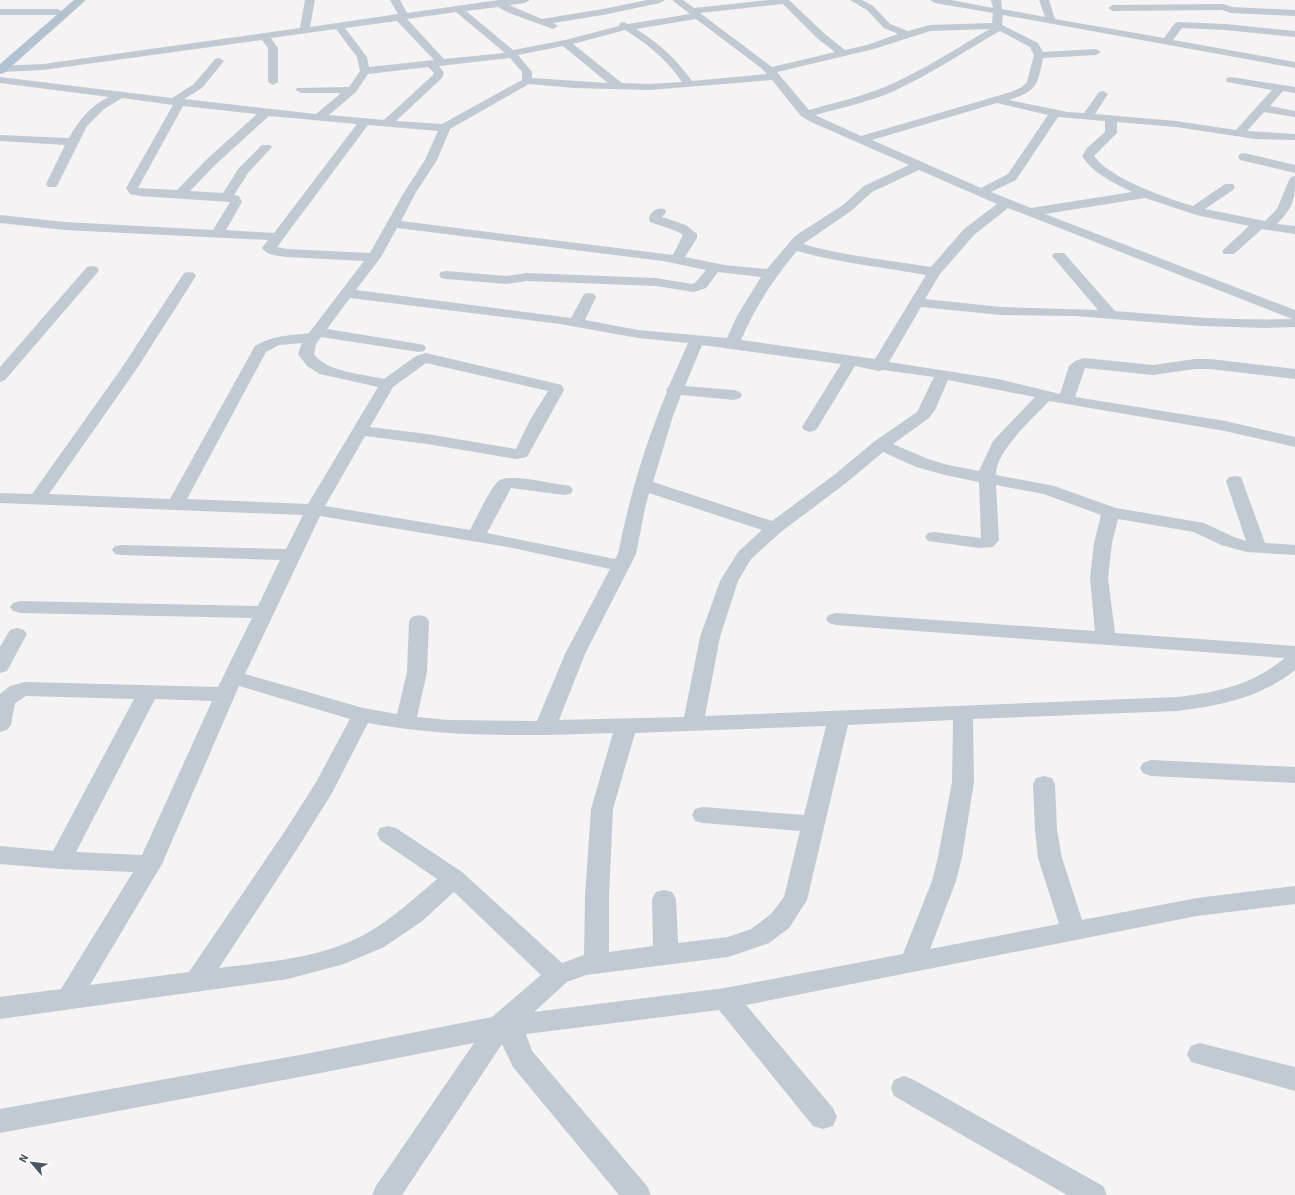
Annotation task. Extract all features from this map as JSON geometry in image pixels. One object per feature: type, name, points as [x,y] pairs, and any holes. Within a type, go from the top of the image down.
[{"type":"main road","points":[[0,66],[70,0]]},
{"type":"main road","points":[[0,66],[81,0]]},
{"type":"street","points":[[304,30],[310,0]]},
{"type":"street","points":[[386,124],[438,76],[439,73],[436,63],[401,17],[395,0]]},
{"type":"street","points":[[0,66],[43,67],[401,17],[453,7],[525,0]]},
{"type":"street","points":[[540,22],[603,12],[660,0]]},
{"type":"street","points":[[677,0],[773,74],[805,114],[860,140],[1006,203],[1295,315]]},
{"type":"street","points":[[365,71],[512,54],[565,43],[627,27],[695,13],[784,0],[842,54]]},
{"type":"street","points":[[855,0],[870,8],[887,26],[907,34]]},
{"type":"street","points":[[935,0],[1295,65]]},
{"type":"street","points":[[996,0],[998,27]]},
{"type":"street","points":[[1044,0],[1051,21]]},
{"type":"street","points":[[498,2],[512,11],[586,38]]},
{"type":"street","points":[[1224,7],[1224,4],[1233,2],[1272,2]]},
{"type":"street","points":[[1117,33],[1117,26],[1111,4],[1224,7],[1231,10],[1295,14]]},
{"type":"street","points":[[453,7],[512,54],[527,72],[527,81]]},
{"type":"street","points":[[0,12],[58,12]]},
{"type":"street","points":[[603,12],[651,42],[667,55],[689,84]]},
{"type":"street","points":[[318,118],[352,90],[365,71],[362,57],[338,25]]},
{"type":"street","points":[[1166,42],[1176,30],[1177,26],[1181,25],[1225,27],[1294,36]]},
{"type":"street","points":[[387,384],[325,371],[312,363],[306,354],[309,344],[374,257],[394,224],[409,194],[431,160],[445,128],[455,120],[527,81],[620,87],[649,87],[773,74],[884,43],[907,34],[942,26],[998,27],[1028,41],[1038,50],[1039,55],[1032,83],[1020,91],[997,100],[860,140]]},
{"type":"street","points":[[805,114],[865,98],[896,86],[925,72],[998,27]]},
{"type":"street","points":[[1039,55],[1096,45],[1117,33]]},
{"type":"street","points":[[265,36],[273,48],[273,82]]},
{"type":"street","points":[[565,43],[620,87]]},
{"type":"street","points":[[1082,44],[1096,45]]},
{"type":"street","points":[[1205,49],[1212,46],[1234,44]]},
{"type":"street","points":[[217,234],[236,202],[235,199],[227,197],[140,192],[134,191],[132,188],[177,101],[198,86],[219,61]]},
{"type":"street","points":[[0,66],[120,95],[318,118],[445,128]]},
{"type":"street","points":[[1231,80],[1295,90]]},
{"type":"street","points":[[1238,134],[1280,88]]},
{"type":"street","points":[[301,90],[352,90]]},
{"type":"street","points":[[1087,117],[1103,94]]},
{"type":"street","points":[[52,184],[73,142],[89,116],[94,110],[120,95]]},
{"type":"street","points":[[997,100],[1055,113],[1087,117],[1169,123],[1238,134],[1269,137],[1295,137]]},
{"type":"street","points":[[1262,108],[1295,114]]},
{"type":"street","points":[[180,195],[211,162],[266,112]]},
{"type":"street","points":[[982,192],[1012,177],[1055,113]]},
{"type":"street","points":[[1112,119],[1111,133],[1091,151],[1088,156],[1097,167],[1145,194],[1195,210],[1263,226],[1295,230]]},
{"type":"street","points":[[365,122],[269,248],[275,251],[374,257]]},
{"type":"street","points":[[1234,165],[1269,137]]},
{"type":"street","points":[[0,138],[73,142]]},
{"type":"street","points":[[227,197],[243,171],[266,147]]},
{"type":"street","points":[[1244,157],[1295,169]]},
{"type":"street","points":[[732,343],[744,316],[770,274],[800,239],[847,208],[868,189],[919,165]]},
{"type":"street","points":[[1229,251],[1283,210],[1295,180]]},
{"type":"street","points":[[1195,210],[1229,187]]},
{"type":"street","points":[[1029,212],[1145,194]]},
{"type":"street","points":[[879,366],[934,272],[969,232],[1006,203]]},
{"type":"street","points":[[660,212],[654,217],[655,219],[681,228],[690,234],[690,238],[677,259]]},
{"type":"street","points":[[0,218],[65,226],[278,237]]},
{"type":"street","points":[[394,224],[677,259],[715,267],[770,274]]},
{"type":"street","points":[[794,246],[829,256],[871,261],[934,272]]},
{"type":"street","points":[[1059,256],[1111,315]]},
{"type":"street","points":[[446,274],[506,280],[527,277],[656,282],[694,288],[701,285],[715,267]]},
{"type":"street","points":[[0,377],[92,270]]},
{"type":"street","points":[[37,500],[128,370],[189,276]]},
{"type":"street","points":[[347,293],[576,322],[638,334],[732,343],[879,366],[943,374],[998,384],[1066,400],[1225,426],[1295,442]]},
{"type":"street","points":[[576,322],[589,298]]},
{"type":"street","points":[[916,302],[1001,312],[1075,312],[1201,322],[1266,324],[1295,323]]},
{"type":"street","points":[[176,504],[260,349],[268,343],[280,340],[299,339],[316,334],[418,348]]},
{"type":"street","points":[[545,728],[575,654],[627,554],[636,508],[665,416],[674,390],[697,339]]},
{"type":"street","points":[[69,999],[150,864],[229,685],[314,510],[387,384],[421,359],[426,358],[556,388],[538,420],[524,450],[521,453],[516,454],[427,439],[361,431]]},
{"type":"street","points":[[810,427],[850,361]]},
{"type":"street","points":[[1066,400],[1077,366],[1084,363],[1153,370],[1195,364],[1210,364],[1295,374]]},
{"type":"street","points":[[693,724],[710,637],[729,581],[744,556],[775,528],[840,479],[881,445],[923,415],[927,410],[943,374]]},
{"type":"street","points":[[674,390],[734,395]]},
{"type":"street","points":[[934,537],[979,543],[986,543],[990,540],[987,478],[988,470],[999,445],[1045,396]]},
{"type":"street","points":[[881,445],[922,463],[945,470],[1048,490],[1111,512],[1198,527],[1233,543],[1257,548],[1295,550]]},
{"type":"street","points":[[1235,481],[1257,548]]},
{"type":"street","points":[[476,536],[502,487],[506,484],[512,483],[564,490]]},
{"type":"street","points":[[643,485],[775,528]]},
{"type":"street","points":[[0,498],[314,510],[476,536],[622,566]]},
{"type":"street","points":[[1106,638],[1099,578],[1103,543],[1111,512]]},
{"type":"street","points":[[121,550],[293,555]]},
{"type":"street","points":[[20,607],[265,612]]},
{"type":"street","points":[[836,619],[1295,652]]},
{"type":"street","points":[[405,723],[417,672],[419,621]]},
{"type":"street","points":[[0,666],[17,634]]},
{"type":"street","points":[[0,725],[3,706],[7,697],[14,691],[25,689],[148,692],[229,685],[362,715],[405,723],[448,727],[545,728],[693,724],[1177,704],[1214,699],[1240,693],[1272,678],[1295,660]]},
{"type":"street","points":[[60,860],[148,692]]},
{"type":"street","points":[[912,963],[944,881],[950,856],[963,782],[963,712]]},
{"type":"street","points":[[197,981],[300,827],[324,787],[362,715]]},
{"type":"street","points":[[386,1195],[505,1026],[558,975],[585,965],[596,963],[728,947],[760,936],[780,921],[795,900],[839,717]]},
{"type":"street","points":[[596,963],[597,896],[602,809],[626,726]]},
{"type":"street","points":[[1151,768],[1295,775]]},
{"type":"street","points":[[1044,784],[1046,830],[1050,858],[1074,932]]},
{"type":"street","points":[[704,815],[813,824]]},
{"type":"street","points":[[388,834],[454,878],[558,975]]},
{"type":"street","points":[[0,855],[60,860],[150,864]]},
{"type":"street","points":[[0,1008],[288,969],[344,954],[375,940],[412,915],[454,878]]},
{"type":"street","points":[[0,1121],[305,1065],[505,1026],[725,999],[1197,908],[1295,895]]},
{"type":"street","points":[[664,898],[666,955]]},
{"type":"street","points":[[725,999],[823,1117]]},
{"type":"street","points":[[505,1026],[522,1060],[637,1195]]},
{"type":"street","points":[[1200,1054],[1295,1079]]},
{"type":"street","points":[[904,1088],[1093,1195]]}]
